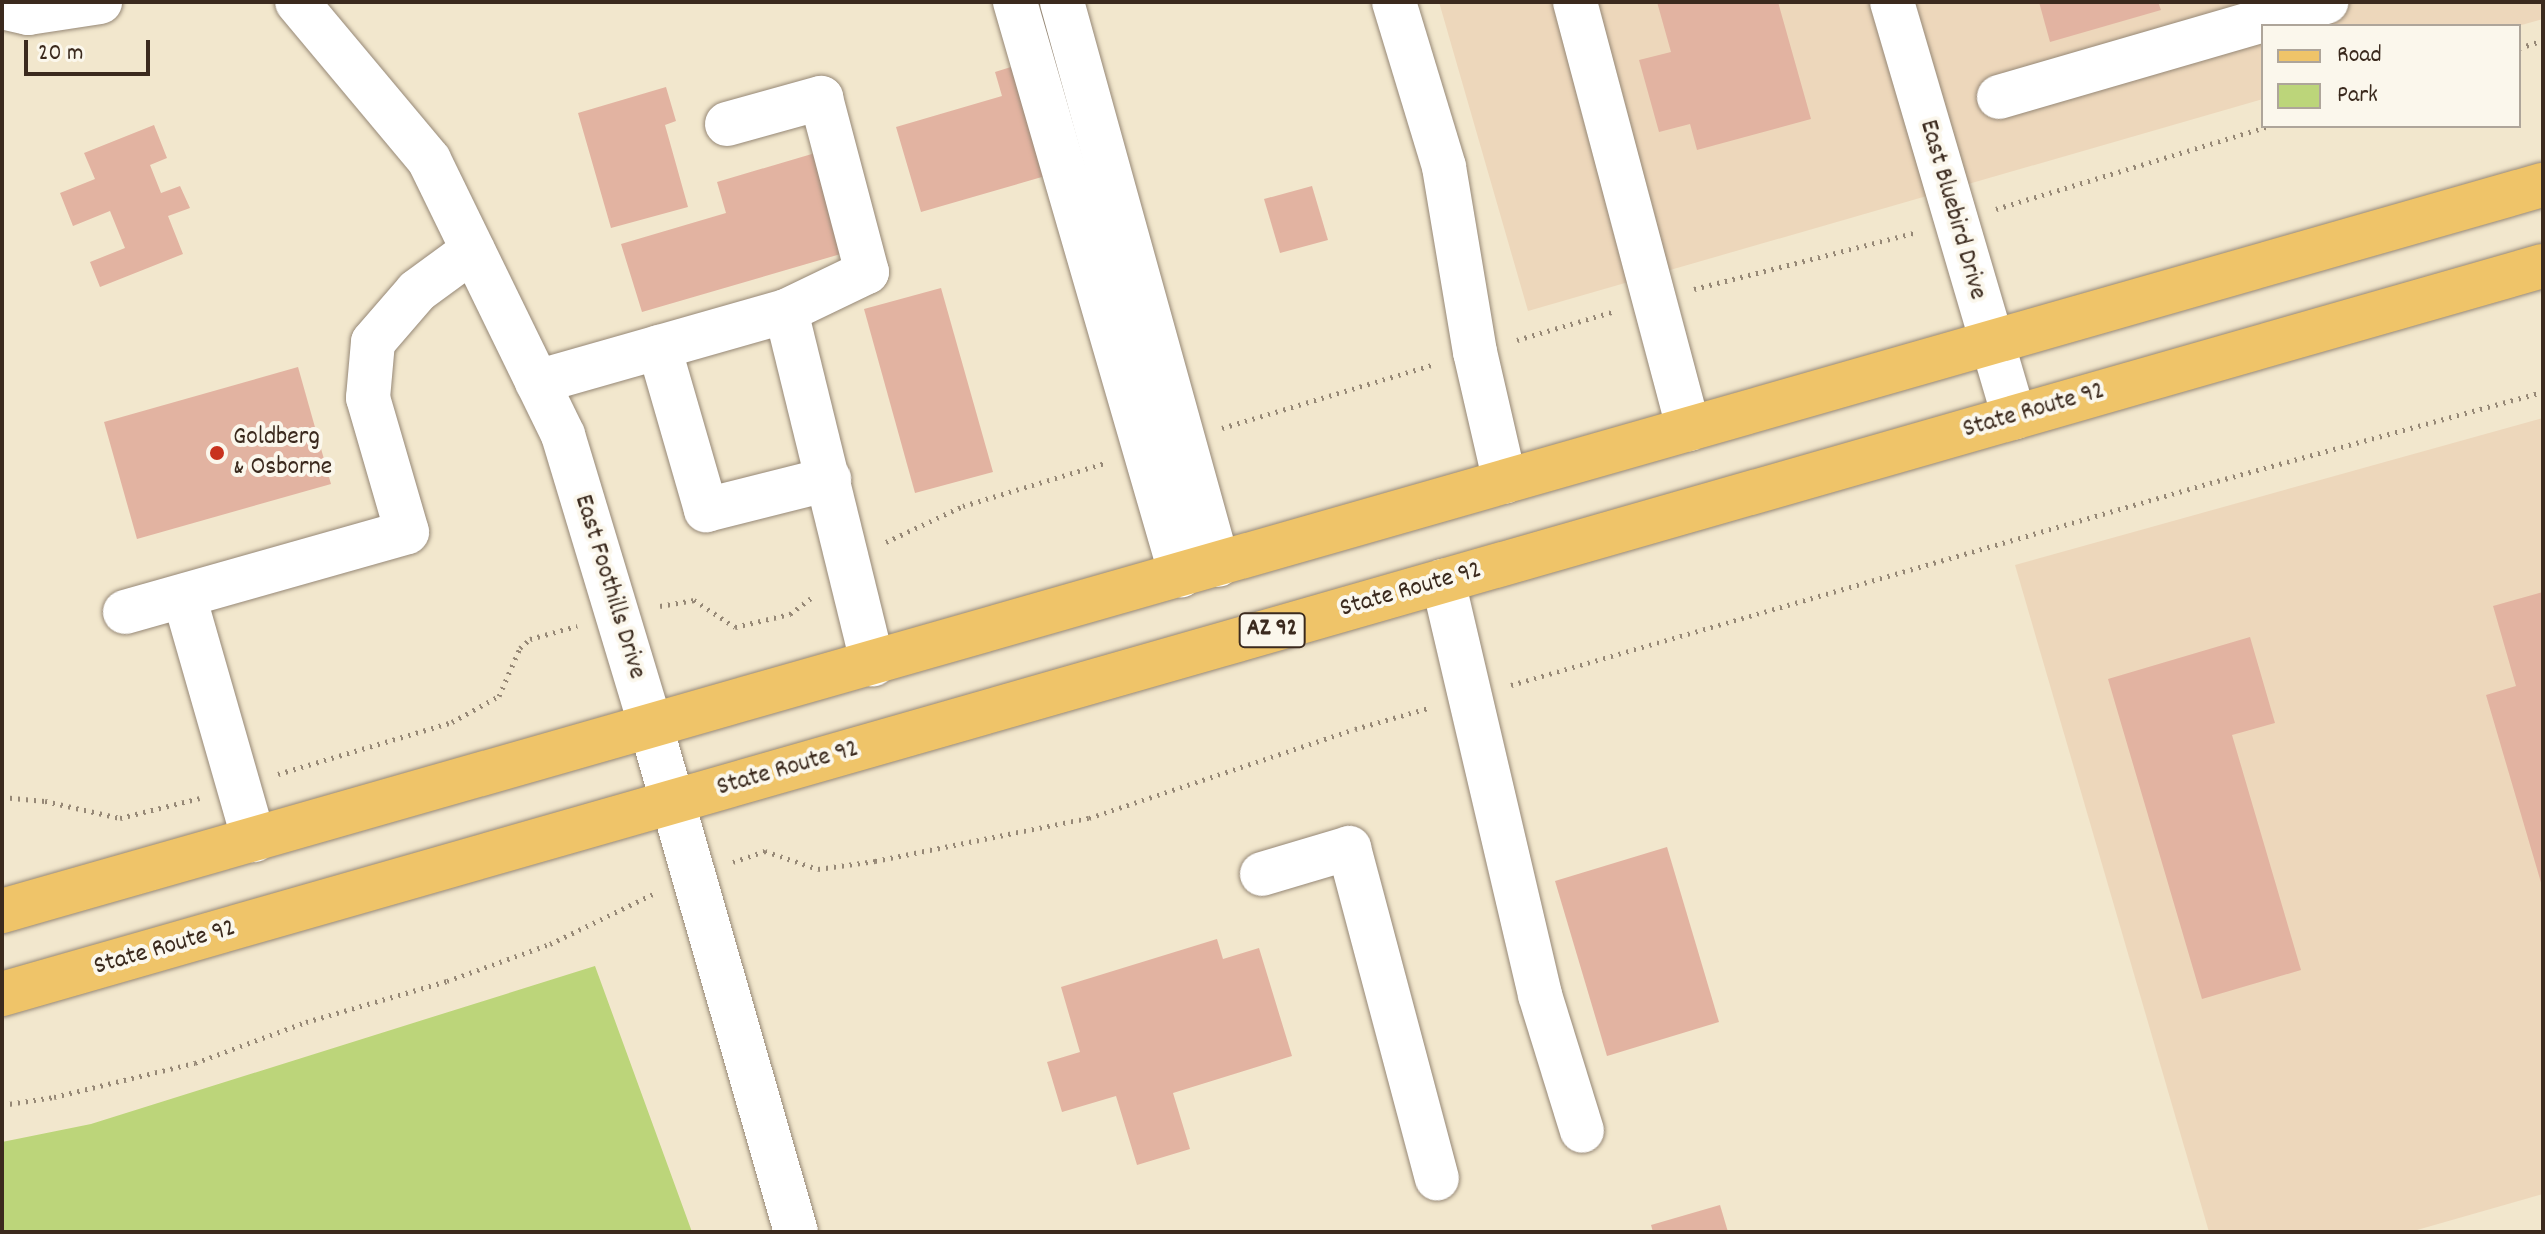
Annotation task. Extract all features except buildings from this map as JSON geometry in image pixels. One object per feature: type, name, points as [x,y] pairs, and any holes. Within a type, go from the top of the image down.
[{"type":"main road","points":[[2,911],[2543,185]]},
{"type":"main road","name":"State Route 92","points":[[2,994],[2543,266]]},
{"type":"street","points":[[2,7],[28,13],[100,2]]},
{"type":"street","name":"East Foothills Drive","points":[[297,2],[327,33],[429,160],[563,435],[618,614],[796,1232]]},
{"type":"street","points":[[1015,2],[1200,570]]},
{"type":"street","points":[[1062,2],[1200,570]]},
{"type":"street","points":[[1394,2],[1444,167],[1475,352],[1505,482]]},
{"type":"street","points":[[1575,2],[1689,429]]},
{"type":"street","name":"East Bluebird Drive","points":[[1892,2],[2014,417]]},
{"type":"street","points":[[1999,97],[2327,2]]},
{"type":"street","points":[[537,382],[786,311],[867,272],[821,98],[727,124]]},
{"type":"street","points":[[125,612],[407,532],[368,398],[373,342],[417,291],[473,250]]},
{"type":"street","points":[[786,311],[873,664]]},
{"type":"street","points":[[659,347],[706,510],[829,479]]},
{"type":"street","points":[[1443,581],[1540,995],[1582,1131]]},
{"type":"street","points":[[184,596],[254,840]]},
{"type":"street","points":[[1262,874],[1349,848],[1437,1178]]},
{"type":"path","points":[[2521,47],[2543,40]]},
{"type":"path","points":[[2,1105],[54,1097],[195,1063],[306,1022],[447,981],[550,944],[693,875],[765,851],[818,869],[875,861],[1089,818],[1355,729],[2210,483],[2543,392]]},
{"type":"path","points":[[2,797],[45,801],[120,818],[152,812],[452,722],[499,696],[520,648],[530,639],[618,614]]},
{"type":"shaded area","points":[[1439,2],[2543,2],[2543,19],[2521,25],[2261,24],[2261,100],[1528,311]]},
{"type":"shaded area","points":[[2543,418],[2543,1194],[2410,1232],[2209,1232],[2015,565]]},
{"type":"green space","points":[[595,966],[692,1232],[2,1232],[2,1142],[91,1124]]},
{"type":"place","name":"Goldberg & Osborne","points":[[217,453]]}]
